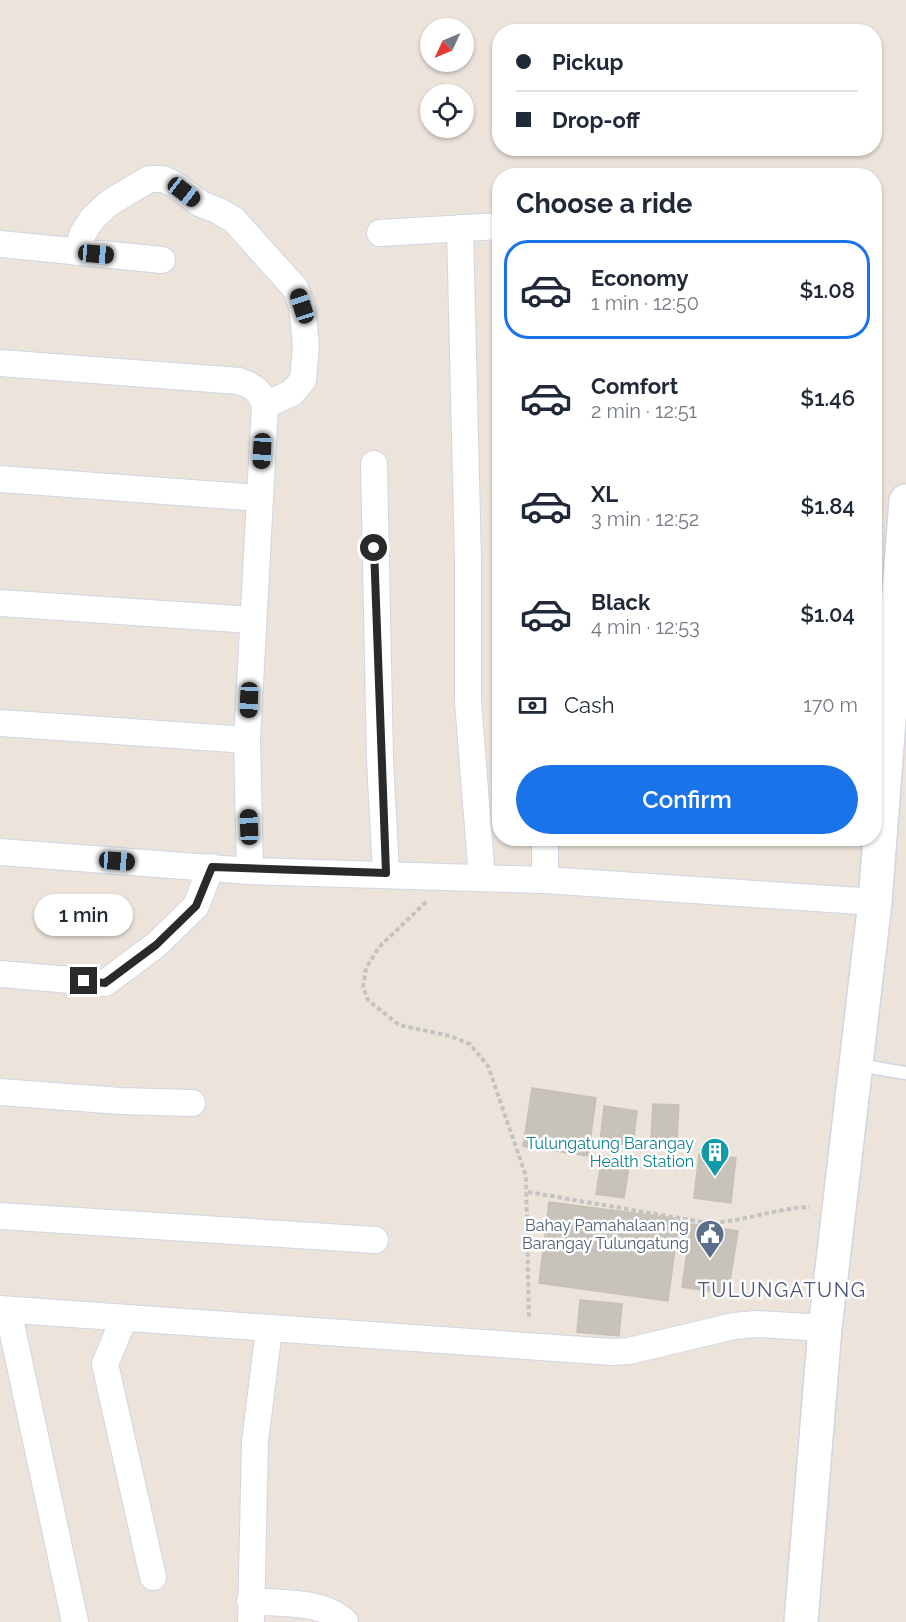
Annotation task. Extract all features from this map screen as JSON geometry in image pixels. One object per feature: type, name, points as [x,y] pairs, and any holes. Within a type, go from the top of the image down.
[{"type":"street","points":[[77,252],[83,233],[92,219],[109,203],[149,179],[163,179],[174,184],[194,200],[234,220],[295,288],[302,306],[306,346],[303,380],[292,393],[265,405]]},
{"type":"street","points":[[380,233],[492,226]]},
{"type":"street","points":[[459,228],[468,561],[468,702],[482,878]]},
{"type":"street","points":[[0,244],[162,260]]},
{"type":"street","points":[[0,363],[239,381],[253,386],[261,394],[265,405],[247,740],[250,871]]},
{"type":"street","points":[[374,464],[374,572],[386,873]]},
{"type":"street","points":[[0,479],[260,498]]},
{"type":"street","points":[[882,811],[906,501]]},
{"type":"street","points":[[0,603],[252,620]]},
{"type":"street","points":[[0,723],[247,740]]},
{"type":"street","points":[[545,846],[545,880]]},
{"type":"street","points":[[801,1622],[825,1328],[857,1065],[879,846]]},
{"type":"street","points":[[0,852],[250,871],[386,873],[545,880],[875,902]]},
{"type":"street","points":[[0,974],[105,983],[156,945],[196,906],[212,867]]},
{"type":"street","points":[[0,1092],[121,1101],[192,1103]]},
{"type":"street","points":[[0,1216],[375,1240]]},
{"type":"street","points":[[75,1622],[4,1310],[629,1351],[734,1326],[756,1324],[825,1328]]},
{"type":"street","points":[[124,1318],[105,1364],[153,1577]]},
{"type":"street","points":[[269,1329],[255,1442],[250,1612],[316,1607],[338,1615],[345,1622]]},
{"type":"lane","points":[[857,1065],[906,1073]]},
{"type":"path","points":[[448,877],[417,914],[379,947],[366,968],[363,987],[373,1005],[399,1024],[450,1036],[470,1044],[488,1066],[526,1176],[529,1345]]},
{"type":"path","points":[[528,1192],[708,1223],[734,1222],[795,1208],[840,1207]]},
{"type":"building","points":[[532,1088],[596,1098],[588,1156],[523,1146]]},
{"type":"building","points":[[653,1104],[679,1105],[677,1138],[651,1137]]},
{"type":"building","points":[[604,1106],[637,1111],[633,1146],[600,1142]]},
{"type":"building","name":"Tulungatung Barangay Health Station","points":[[699,1154],[736,1158],[731,1203],[694,1198]]},
{"type":"building","points":[[602,1156],[630,1161],[624,1198],[596,1194]]},
{"type":"building","points":[[549,1202],[679,1219],[668,1301],[539,1283]]},
{"type":"building","name":"Bahay Pamahalaan ng Barangay Tulungatung","points":[[691,1224],[738,1231],[728,1294],[682,1287]]},
{"type":"building","points":[[580,1300],[622,1304],[619,1336],[577,1332]]},
{"type":"place","name":"Tulungatung Barangay Health Station","points":[[715,1178]]},
{"type":"place","name":"Bahay Pamahalaan ng Barangay Tulungatung","points":[[710,1260]]},
{"type":"district","name":"TULUNGATUNG","points":[[782,1290]]},
{"type":"route","points":[[84,981],[105,983],[156,945],[196,906],[212,867],[250,871],[386,873],[380,760],[374,548]]}]
